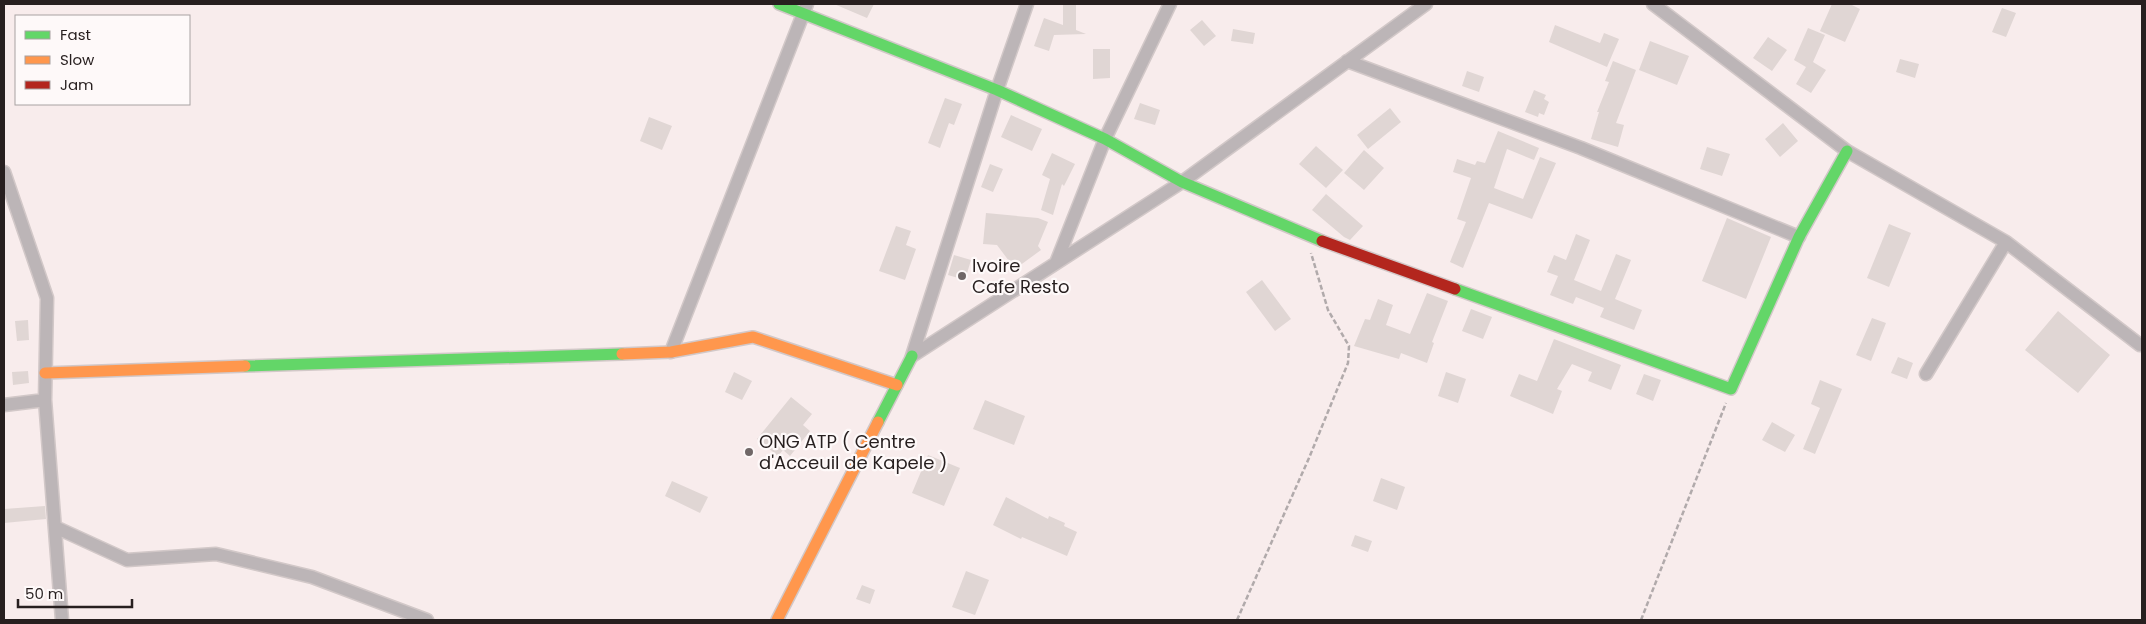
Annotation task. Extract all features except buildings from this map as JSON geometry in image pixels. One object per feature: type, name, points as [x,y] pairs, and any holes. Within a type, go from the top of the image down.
[{"type":"street","points":[[779,4],[805,8],[997,90],[1105,139],[1182,182],[1306,235],[1731,389],[1799,237],[1847,151]]},
{"type":"street","points":[[777,620],[912,356],[997,90],[1027,4]]},
{"type":"street","points":[[1056,263],[1105,139],[1170,4]]},
{"type":"street","points":[[912,356],[1182,182],[1426,4]]},
{"type":"street","points":[[1653,4],[1847,151],[2006,242],[2140,344]]},
{"type":"street","points":[[671,352],[805,8]]},
{"type":"street","points":[[1348,61],[1580,148],[1799,237]]},
{"type":"street","points":[[4,172],[47,298],[45,400],[62,620]]},
{"type":"street","points":[[1926,374],[2006,242]]},
{"type":"street","points":[[45,373],[671,352],[753,338],[897,385]]},
{"type":"street","points":[[4,405],[45,400]]},
{"type":"street","points":[[55,527],[127,560],[216,554],[312,577],[427,620]]},
{"type":"path","points":[[1238,620],[1309,458],[1348,363],[1349,346],[1328,310],[1306,235]]},
{"type":"path","points":[[1641,620],[1731,389]]},
{"type":"traffic: fast","points":[[779,4],[997,90],[1105,139],[1182,182],[1322,241]]},
{"type":"traffic: fast","points":[[1455,289],[1731,389],[1799,237],[1847,151]]},
{"type":"traffic: fast","points":[[245,366],[622,354]]},
{"type":"traffic: fast","points":[[878,422],[912,356]]},
{"type":"traffic: slow","points":[[622,354],[671,352],[753,337],[897,385]]},
{"type":"traffic: slow","points":[[45,373],[245,366]]},
{"type":"traffic: slow","points":[[777,620],[878,422]]},
{"type":"traffic: jam","points":[[1322,241],[1455,289]]},
{"type":"place","name":"Ivoire Cafe Resto","points":[[962,276]]},
{"type":"place","name":"ONG ATP ( Centre d'Acceuil de Kapele )","points":[[749,452]]}]
